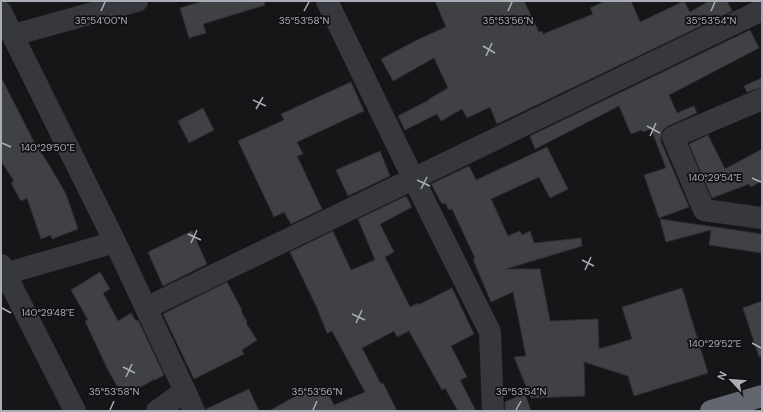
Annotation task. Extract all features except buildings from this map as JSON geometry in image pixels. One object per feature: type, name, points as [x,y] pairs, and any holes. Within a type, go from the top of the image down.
[{"type":"highway","points":[[711,411],[762,396]]},
{"type":"street","points":[[137,1],[6,22],[115,242],[194,411]]},
{"type":"street","points":[[327,1],[490,332],[491,383],[494,411]]},
{"type":"street","points":[[146,308],[758,9]]},
{"type":"street","points":[[762,99],[673,138],[704,210],[762,218]]},
{"type":"street","points":[[75,411],[2,272],[115,242]]},
{"type":"street","points":[[157,411],[185,391]]}]
